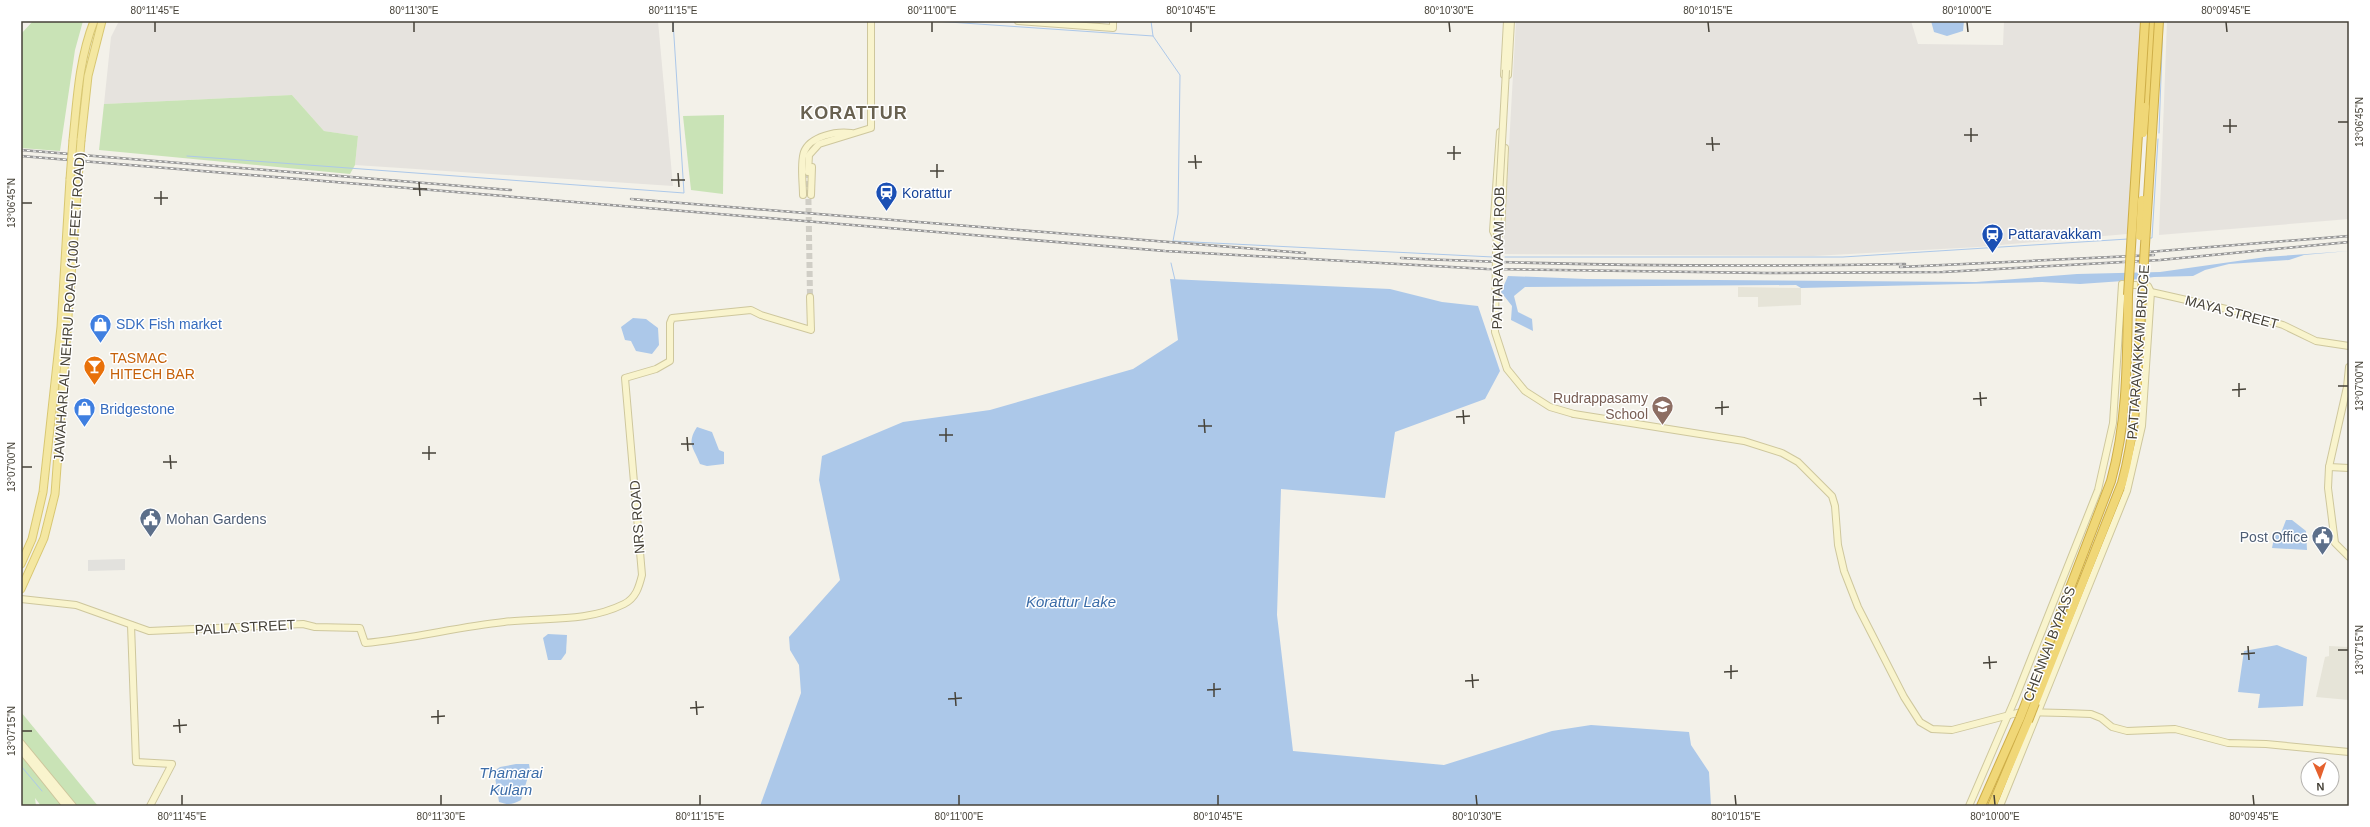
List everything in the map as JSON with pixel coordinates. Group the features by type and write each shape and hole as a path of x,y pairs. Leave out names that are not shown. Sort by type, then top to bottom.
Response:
{"highway":[{"name":"PATTARAVAKKAM BRIDGE","path":"2111,481 2120,447 2125,411 2127,337 2132,323 2132,218 2144,21"},
{"path":"2132,293 2151,21"},
{"path":"2132,293 2156,21"},
{"name":"PATTARAVAKKAM BRIDGE","path":"2122,483 2131,449 2136,413 2139,337 2135,323 2132,293 2146,219 2160,21"},
{"name":"CHENNAI BYPASS","path":"1992,806 2028,721 2031,702 2111,481"},
{"name":"CHENNAI BYPASS","path":"1981,806 2020,718 2031,702 2122,483"}],"main road":[{"name":"JAWAHARLAL NEHRU ROAD (100 FEET ROAD)","path":"21,564 32,539 43,492 61,327 74,180 80,77 85,47 94,21"},
{"name":"JAWAHARLAL NEHRU ROAD (100 FEET ROAD)","path":"77,140 88,76 102,21"},
{"path":"2144,21 2131,216 2149,217 2160,21"},
{"name":"JAWAHARLAL NEHRU ROAD (100 FEET ROAD)","path":"21,589 44,538 55,494 74,180"}],"street":[{"path":"1018,21 1113,28 1113,21"},
{"path":"1507,21 1508,51 1501,232 1499,235 1494,235 1493,231 1508,51 1511,21"},
{"path":"808,172 810,155 813,149 830,140 871,128 871,23"},
{"name":"PATTARAVAKAM ROB","path":"1508,51 1496,244 1495,332 1507,369 1520,385 1537,400 1550,407 1574,414 1708,434 1744,441 1782,453 1798,462 1832,496 1835,506 1838,545 1844,571 1858,607 1894,679 1920,722 1932,729 1952,730 2021,712 2091,714 2101,718 2112,727 2127,731 2175,729 2228,743 2266,744 2349,752"},
{"path":"811,195 812,161 816,151 827,143 845,139 854,133"},
{"path":"803,195 804,151 810,144 832,134 854,133"},
{"name":"MAYA STREET","path":"2132,293 2122,284 2148,286 2151,292 2244,313 2283,326 2316,341 2349,346"},
{"path":"2000,806 2039,713 2127,491 2142,426 2151,292"},
{"path":"1969,806 2004,725 2098,490 2113,423 2132,293"},
{"name":"NRS ROAD","path":"581,618 624,604 638,591 642,575 625,378 656,369 670,361 670,323 672,318 751,310 761,315 811,330 810,297"},
{"path":"2349,367 2347,387 2330,467 2328,488 2332,532 2335,543 2349,557"},
{"path":"2330,467 2349,468"},
{"name":"PALLA STREET","path":"21,599 76,605 149,631 170,632 303,624 315,627 360,628 365,643 404,639 502,622 581,618"},
{"path":"131,625 136,762 172,764 150,806"},
{"path":"21,743 73,806"},
{"path":"21,750 66,806"}],"shaded area":[{"path":"119,21 658,21 673,186 355,165 358,136 324,131 292,95 104,104 111,37"},
{"path":"1516,21 1911,21 1918,44 2003,45 2004,21 2142,21 2127,234 1978,247 1813,256 1503,254"},
{"path":"2167,21 2349,21 2349,219 2159,235"},
{"path":"1738,287 1801,288 1801,305 1758,307 1758,297 1738,297"},
{"path":"125,559 125,570 88,571 88,560"},
{"path":"2329,646 2349,647 2349,700 2316,697 2325,657 2329,656"}],"green space":[{"path":"33,21 83,21 75,50 60,151 21,148 21,34"},
{"path":"292,95 324,131 358,136 355,165 350,174 99,150 104,104"},
{"path":"724,115 723,194 691,190 683,116"},
{"path":"21,712 98,806 76,806 21,739"},
{"path":"21,754 63,806 41,806 35,798 36,806 21,806"}],"water":[{"path":"1931,21 1964,21 1963,31 1947,36 1934,32"},
{"path":"2349,251 2304,255 2289,260 2229,264 2205,270 2193,276 2154,277 2080,284 2042,282 1801,288 1796,285 1525,287 1514,296 1518,312 1532,319 1533,331 1511,320 1512,306 1501,292 1508,276 1587,279 1976,282 2077,274 2160,272 2266,257"},
{"name":"Korattur Lake","path":"1170,279 1390,289 1442,302 1478,306 1500,371 1485,399 1395,432 1385,498 1281,489 1277,615 1293,751 1444,765 1552,731 1591,725 1689,732 1691,745 1709,772 1711,806 760,806 801,693 799,665 790,650 789,637 840,580 819,480 822,456 903,422 990,410 1133,369 1178,340"},
{"path":"633,318 646,319 658,328 659,345 652,354 636,351 631,341 625,340 621,327"},
{"path":"697,427 712,432 719,450 724,452 724,464 707,466 700,464 692,446 692,438"},
{"path":"2286,520 2292,520 2306,531 2307,550 2272,548 2275,533 2281,533"},
{"path":"548,634 567,635 566,653 561,660 548,660 543,638"},
{"path":"2277,645 2307,657 2303,706 2258,708 2260,694 2238,692 2244,651"},
{"name":"Thamarai Kulam","path":"516,764 529,764 530,770 521,800 510,804 499,802 494,771 500,767"}],"waterway":[{"path":"187,156 684,193 673,21"},
{"path":"934,21 1153,36"},
{"path":"1151,21 1153,36 1180,75 1178,214 1173,241 1493,257"},
{"path":"2159,133 2163,21"},
{"path":"2149,238 2152,238 2158,139"},
{"path":"1505,257 1843,257 2128,239"},
{"path":"1171,263 1175,280"},
{"path":"21,766 42,791"}],"tunnel":[{"path":"808,172 810,297"}],"railway":[{"path":"21,150 511,190"},
{"path":"21,156 1165,251 1487,269 1766,273 1943,272 2160,260 2349,242"},
{"path":"631,199 1305,253"},
{"path":"2148,252 2349,236"},
{"path":"1900,267 2154,255"},
{"path":"1401,258 1527,263 1653,265 1905,264"}],"place":[{"name":"Korattur","path":"887,212"},
{"name":"Pattaravakkam","path":"1992,254"},
{"name":"SDK Fish market","path":"101,344"},
{"name":"TASMAC HITECH BAR","path":"95,386"},
{"name":"Rudrappasamy School","path":"1663,426"},
{"name":"Bridgestone","path":"85,428"},
{"name":"Mohan Gardens","path":"150,538"},
{"name":"Post Office","path":"2323,556"}],"district":[{"name":"KORATTUR","path":"854,113"}]}
